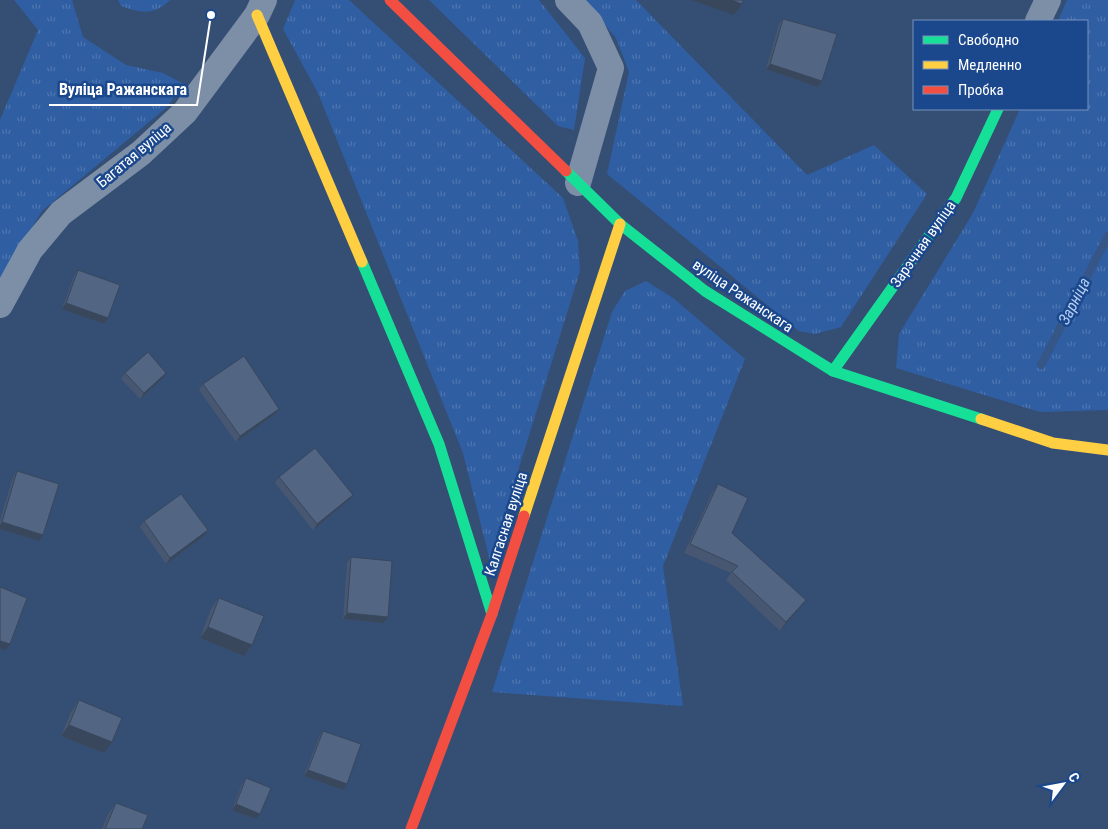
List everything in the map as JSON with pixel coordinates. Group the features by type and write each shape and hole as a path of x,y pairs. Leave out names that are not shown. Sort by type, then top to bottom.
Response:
{"street":[{"name":"вуліца Ражанскага","path":"390,0 620,224 705,291 833,371 1053,443 1108,450"},
{"path":"568,0 590,24 612,68 578,183"},
{"path":"1038,20 1048,0"},
{"path":"261,7 439,444 492,614"},
{"name":"Багатая вуліца","path":"0,305 30,250 61,213 142,153 185,112 261,7"},
{"name":"Зарэчная вуліца","path":"833,371 956,198 998,110"},
{"name":"Калгасная вуліца","path":"411,829 492,614 620,224"}],"green space":[{"path":"14,0 72,0 83,37 126,65 163,73 184,84 167,107 42,211 0,281 0,120 38,30"},
{"path":"118,0 170,0 158,9 147,12 121,6"},
{"path":"295,0 349,0 563,198 578,241 580,271 490,561 463,453 318,93 283,29"},
{"path":"429,0 539,0 585,58 574,130 558,126"},
{"path":"585,0 636,0 807,175 874,145 927,194 841,327 815,334 799,331 607,174 629,72 616,38"},
{"path":"1067,0 1108,0 1108,410 1040,412 896,368 899,334 973,213 1020,110 1088,110 1088,20 1058,20"},
{"path":"646,281 673,298 745,359 663,566 683,706 492,692 612,312 625,291"}],"building":[{"path":"731,0 743,0 742,4"},
{"path":"783,19 837,34 822,81 770,64"},
{"path":"78,270 120,285 108,318 66,303"},
{"path":"148,352 166,373 144,393 125,373"},
{"path":"244,356 279,409 240,436 203,384"},
{"path":"315,448 353,495 317,524 279,477"},
{"path":"17,471 59,484 43,535 2,522"},
{"path":"718,484 748,498 732,533 806,600 786,622 732,572 738,566 690,544"},
{"path":"181,494 208,530 170,558 144,521"},
{"path":"351,557 392,561 388,617 347,613"},
{"path":"0,587 27,598 10,644 0,641"},
{"path":"219,598 264,616 252,645 208,627"},
{"path":"79,700 122,718 112,742 69,725"},
{"path":"323,731 361,744 347,784 308,770"},
{"path":"246,778 271,788 260,814 236,804"},
{"path":"116,803 148,815 142,829 105,829"}],"waterway":[{"name":"Зарніца","path":"1041,365 1108,236"}],"traffic: fast":[{"path":"833,371 956,198 998,110"},
{"path":"566,171 620,224 705,291 833,371 981,419"},
{"path":"362,262 439,444 492,614"}],"traffic: slow":[{"path":"257,15 362,262"},
{"path":"524,516 620,224"},
{"path":"981,419 1053,443 1108,450"}],"traffic: jam":[{"path":"390,0 566,171"},
{"path":"411,829 492,614 524,516"}],"place":[{"name":"Вуліца Ражанскага","path":"211,15"}]}
